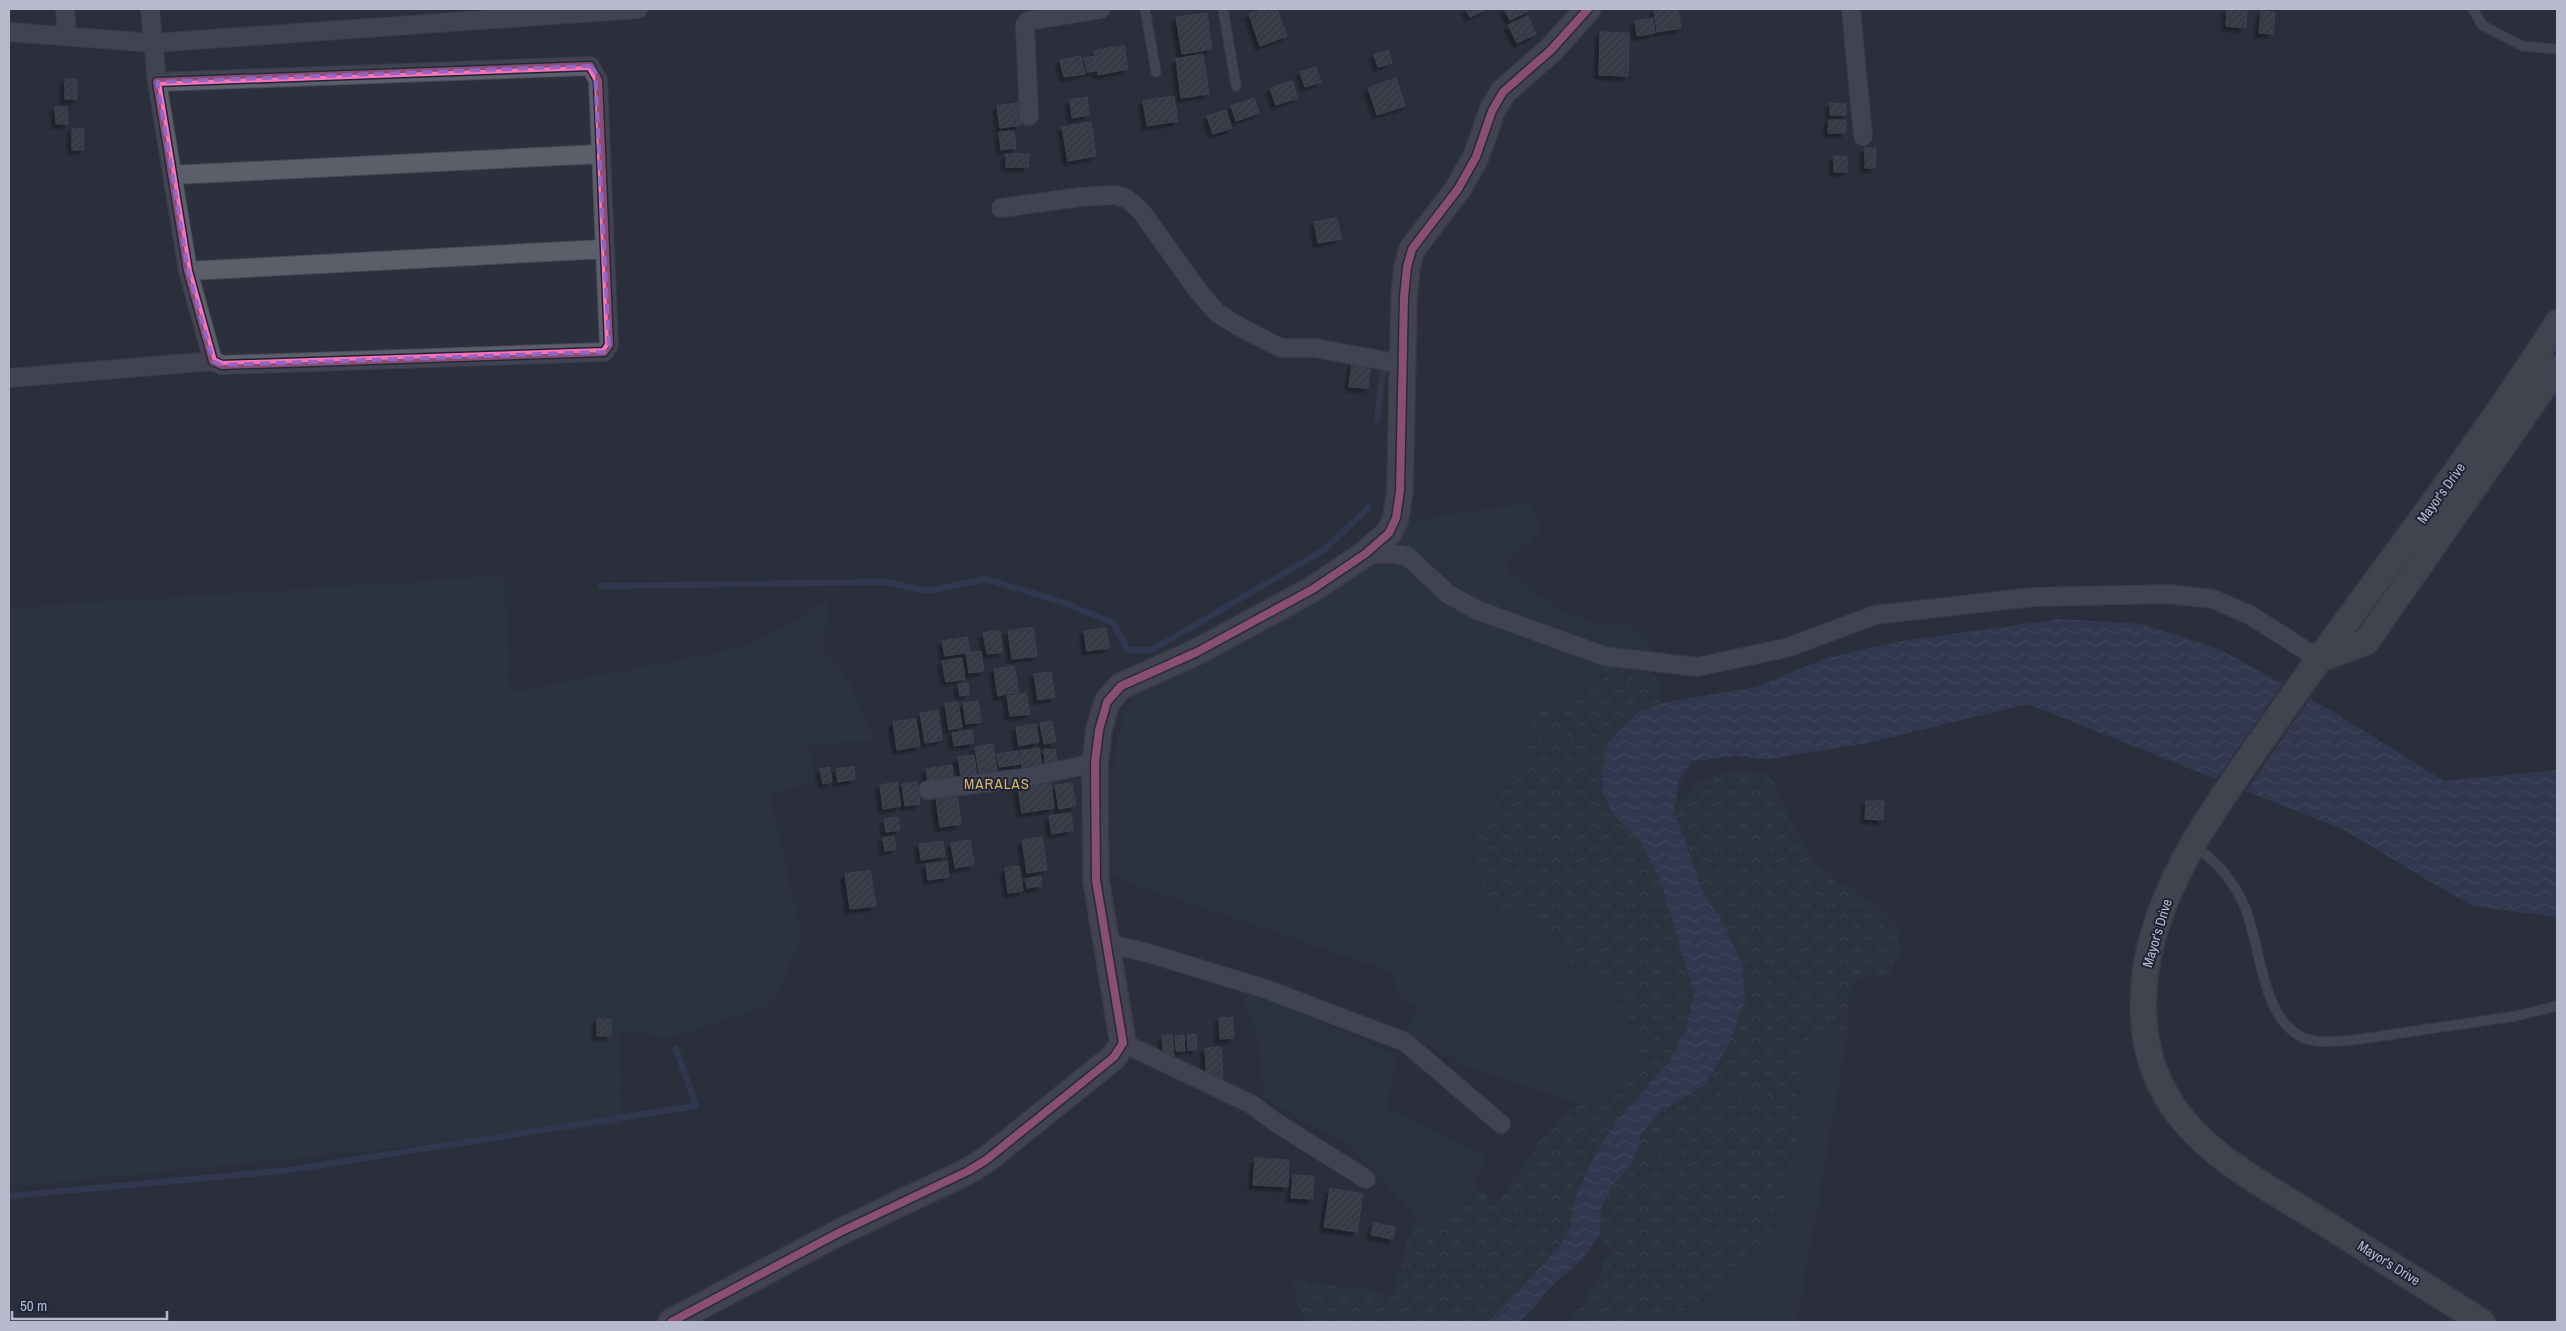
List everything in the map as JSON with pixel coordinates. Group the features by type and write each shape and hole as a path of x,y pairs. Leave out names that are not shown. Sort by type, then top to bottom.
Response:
{"street":[{"path":"65,9 67,36"},
{"path":"150,9 157,82 188,271 213,361"},
{"path":"9,32 153,43 638,9"},
{"path":"1029,116 1025,25 1028,21 1101,9"},
{"path":"671,1322 823,1241 986,1160 1114,1057 1123,1043 1096,880 1094,763 1099,730 1107,702 1121,686 1198,652 1313,589 1366,554 1389,533 1396,518 1400,491 1401,364 1404,296 1407,267 1412,248 1458,188 1476,157 1492,111 1503,92 1551,50 1588,9"},
{"path":"1851,9 1864,136"},
{"path":"9,378 213,361 222,365 604,352 609,345 598,80 590,66 157,82"},
{"path":"172,175 600,154"},
{"path":"1001,208 1080,196 1115,195 1126,198 1141,211 1199,292 1217,313 1238,326 1281,348 1315,348 1401,364"},
{"path":"188,271 604,249"},
{"name":"Mayor's Drive","path":"2482,1322 2241,1170 2197,1136 2166,1096 2152,1063 2142,1013 2143,985 2154,931 2197,836 2313,667 2464,461 2557,323"},
{"name":"Mayor's Drive","path":"2313,667 2366,642 2557,368"},
{"path":"1366,554 1406,556 1448,594 1477,610 1604,656 1697,667 1786,648 1876,615 2033,597 2168,594 2213,599 2250,615 2313,667"},
{"path":"928,790 1023,778 1094,763"},
{"path":"1106,943 1148,953 1266,988 1405,1042 1501,1124"},
{"path":"1123,1043 1251,1104 1278,1124 1366,1179"}],"lane":[{"path":"1145,9 1156,72"},
{"path":"1223,9 1236,86"},
{"path":"2473,9 2482,25 2522,46 2557,49"},
{"path":"2197,836 2234,885 2244,904 2273,1008 2289,1027 2305,1038 2328,1042 2381,1036 2516,1016 2557,1006"}],"highlighted area":[{"path":"590,66 595,72 609,345 604,352 222,365 213,361 188,271 157,82"}],"green space":[{"path":"1529,503 1541,530 1528,544 1505,561 1510,574 1563,612 1595,622 1629,625 1649,641 1655,673 1626,669 1595,678 1576,693 1537,711 1528,730 1528,764 1498,797 1473,862 1498,912 1531,918 1549,928 1567,960 1602,985 1617,1003 1636,1036 1641,1054 1633,1068 1580,1104 1466,1066 1405,1033 1418,1007 1394,992 1398,974 1134,885 1111,873 1110,790 1118,738 1131,695 1174,673 1245,644 1374,563 1408,521"},
{"path":"504,576 510,693 745,647 828,601 823,651 849,680 874,739 807,745 817,781 770,795 802,938 772,1004 673,1038 618,1029 622,1125 9,1187 9,608"},
{"path":"1626,669 1655,673 1662,703 1639,712 1613,814 1640,840 1660,880 1694,992 1686,1031 1669,1061 1613,1126 1574,1200 1570,1229 1557,1248 1488,1322 1306,1322 1298,1306 1292,1278 1393,1295 1409,1235 1419,1220 1436,1226 1474,1184 1498,1202 1547,1132 1565,1113 1623,1077 1637,1063 1641,1053 1633,1026 1609,992 1595,978 1569,964 1550,929 1535,918 1498,912 1486,899 1484,886 1469,845 1498,797 1528,764 1528,730 1537,711 1576,693 1595,678"},
{"path":"1729,771 1768,774 1809,854 1831,876 1873,903 1898,926 1900,951 1890,974 1855,980 1848,1000 1847,1037 1830,1038 1818,1043 1797,1065 1797,1152 1777,1224 1748,1267 1676,1317 1648,1315 1637,1322 1570,1322 1598,1278 1609,1250 1600,1235 1602,1205 1613,1184 1634,1161 1641,1135 1659,1113 1688,1097 1742,963 1724,925 1703,892 1674,811 1698,782"},
{"path":"1238,986 1398,1056 1386,1107 1487,1156 1474,1184 1436,1226 1419,1220 1353,1148 1265,1099 1257,1034"},
{"path":"1833,1037 1847,1037 1797,1322 1637,1322 1648,1315 1676,1317 1748,1267 1777,1224 1797,1152 1797,1065 1814,1044"}],"water":[{"path":"2060,619 2142,624 2219,649 2335,713 2444,781 2557,770 2557,917 2472,906 2344,830 2028,704 1867,743 1768,759 1737,756 1692,761 1679,781 1674,811 1703,892 1724,925 1742,963 1745,999 1730,1042 1705,1085 1659,1113 1641,1135 1634,1161 1614,1184 1602,1205 1600,1235 1580,1262 1555,1283 1520,1322 1488,1322 1558,1248 1570,1229 1574,1200 1593,1159 1613,1126 1669,1061 1686,1030 1694,992 1660,880 1640,840 1613,814 1602,790 1605,745 1639,712 1662,703 1755,687 1824,659 1895,642"}],"pier":[{"path":"2284,682 2311,697 2245,793 2215,781"}],"building":[{"path":"1265,9 1277,9 1287,36 1260,46 1249,14"},
{"path":"1466,9 1487,9 1470,17"},
{"path":"1504,9 1529,9 1530,10 1510,20"},
{"path":"1654,9 1678,9 1681,28 1657,32"},
{"path":"2227,9 2247,9 2246,28 2226,26"},
{"path":"2261,11 2275,12 2273,34 2259,33"},
{"path":"1207,13 1212,49 1182,54 1176,17"},
{"path":"1528,16 1536,34 1517,43 1508,25"},
{"path":"1653,18 1655,33 1637,36 1635,21"},
{"path":"1600,32 1629,33 1628,76 1599,75"},
{"path":"1124,45 1128,69 1098,75 1094,51"},
{"path":"1388,50 1392,63 1378,67 1374,55"},
{"path":"1203,54 1209,94 1181,98 1176,59"},
{"path":"1081,56 1085,74 1064,77 1060,60"},
{"path":"1094,56 1096,71 1087,72 1084,58"},
{"path":"1316,67 1321,82 1305,87 1300,72"},
{"path":"1396,78 1405,106 1377,115 1368,88"},
{"path":"65,79 77,79 77,99 65,99"},
{"path":"1292,81 1298,98 1276,105 1270,88"},
{"path":"1174,96 1178,121 1147,126 1143,101"},
{"path":"1087,97 1089,115 1072,118 1070,100"},
{"path":"1254,98 1259,113 1236,121 1231,106"},
{"path":"1018,103 1021,125 1000,128 997,106"},
{"path":"1830,103 1846,104 1846,115 1830,115"},
{"path":"55,107 67,107 68,124 56,124"},
{"path":"1226,110 1232,128 1213,134 1207,116"},
{"path":"1829,120 1846,120 1846,133 1828,133"},
{"path":"1091,122 1096,156 1068,161 1062,127"},
{"path":"84,128 84,150 72,150 72,129"},
{"path":"1014,131 1016,148 1001,150 999,132"},
{"path":"1865,148 1876,148 1875,168 1865,168"},
{"path":"1006,154 1029,154 1028,167 1006,167"},
{"path":"1834,156 1847,157 1847,172 1834,172"},
{"path":"1337,218 1341,239 1318,243 1314,222"},
{"path":"1352,364 1371,366 1368,388 1349,387"},
{"path":"1033,627 1037,656 1012,659 1008,631"},
{"path":"1106,628 1109,648 1087,651 1084,631"},
{"path":"1000,630 1003,652 987,654 983,633"},
{"path":"967,637 970,652 945,656 942,641"},
{"path":"981,651 984,671 969,673 966,653"},
{"path":"962,658 965,679 946,682 942,661"},
{"path":"1014,666 1019,692 998,696 994,669"},
{"path":"1051,672 1055,697 1038,700 1034,674"},
{"path":"968,683 969,694 960,696 958,684"},
{"path":"1026,693 1030,714 1010,716 1007,696"},
{"path":"978,701 981,722 966,724 963,703"},
{"path":"958,702 962,727 949,730 945,703"},
{"path":"938,710 942,740 925,743 920,713"},
{"path":"916,719 920,746 897,750 893,722"},
{"path":"1052,721 1056,742 1044,744 1040,723"},
{"path":"1036,724 1039,742 1019,746 1016,727"},
{"path":"972,730 974,743 954,746 952,733"},
{"path":"993,744 997,771 979,773 975,747"},
{"path":"1039,748 1043,772 1023,775 1020,751"},
{"path":"1055,749 1058,768 1046,770 1044,750"},
{"path":"1018,751 1020,764 999,767 997,754"},
{"path":"974,755 977,778 962,781 958,757"},
{"path":"952,765 954,783 929,787 926,769"},
{"path":"854,766 855,779 838,782 836,769"},
{"path":"830,767 832,782 823,784 820,769"},
{"path":"897,782 901,806 883,809 880,785"},
{"path":"917,782 920,804 905,806 902,784"},
{"path":"1051,783 1054,808 1022,813 1018,788"},
{"path":"1072,783 1076,806 1059,809 1055,785"},
{"path":"957,794 961,824 940,827 936,797"},
{"path":"1866,801 1884,801 1883,820 1865,819"},
{"path":"1071,813 1073,830 1052,834 1049,816"},
{"path":"898,817 900,830 886,832 884,819"},
{"path":"894,836 896,849 885,851 883,838"},
{"path":"1042,837 1047,870 1027,873 1022,840"},
{"path":"970,840 974,865 955,868 951,843"},
{"path":"943,841 945,856 921,860 919,844"},
{"path":"947,861 949,877 928,880 926,864"},
{"path":"1019,866 1023,891 1008,893 1005,868"},
{"path":"870,870 876,906 850,909 845,874"},
{"path":"1041,876 1042,886 1027,888 1026,879"},
{"path":"1233,1017 1234,1038 1220,1039 1219,1018"},
{"path":"597,1019 611,1019 611,1036 597,1036"},
{"path":"1196,1034 1197,1050 1188,1050 1187,1035"},
{"path":"1162,1035 1172,1035 1174,1057 1164,1058"},
{"path":"1184,1035 1185,1051 1176,1051 1175,1036"},
{"path":"1221,1047 1223,1079 1207,1081 1205,1048"},
{"path":"1255,1158 1289,1160 1288,1187 1253,1185"},
{"path":"1293,1175 1314,1176 1313,1199 1291,1198"},
{"path":"1330,1188 1363,1194 1357,1232 1324,1227"},
{"path":"1374,1223 1395,1227 1393,1239 1371,1235"}],"waterway":[{"path":"1377,420 1383,368"},
{"path":"601,586 886,582 927,591 986,579 1065,603 1113,623 1128,650 1152,650 1324,550 1369,507"},
{"path":"9,1196 282,1171 696,1106 676,1049"}],"cycle path":[{"path":"671,1322 840,1232 968,1171 986,1160 1114,1057 1123,1043 1096,880 1095,763 1099,730 1107,702 1121,686 1197,652 1313,589 1365,554 1389,533 1396,518 1400,491 1404,297 1407,267 1412,249 1458,189 1476,157 1492,111 1503,92 1551,50 1588,9"},
{"path":"590,66 598,80 609,345 604,352 222,365 213,361 188,271 157,82 590,66"}],"district":[{"name":"MARALAS","path":"997,783"}]}
